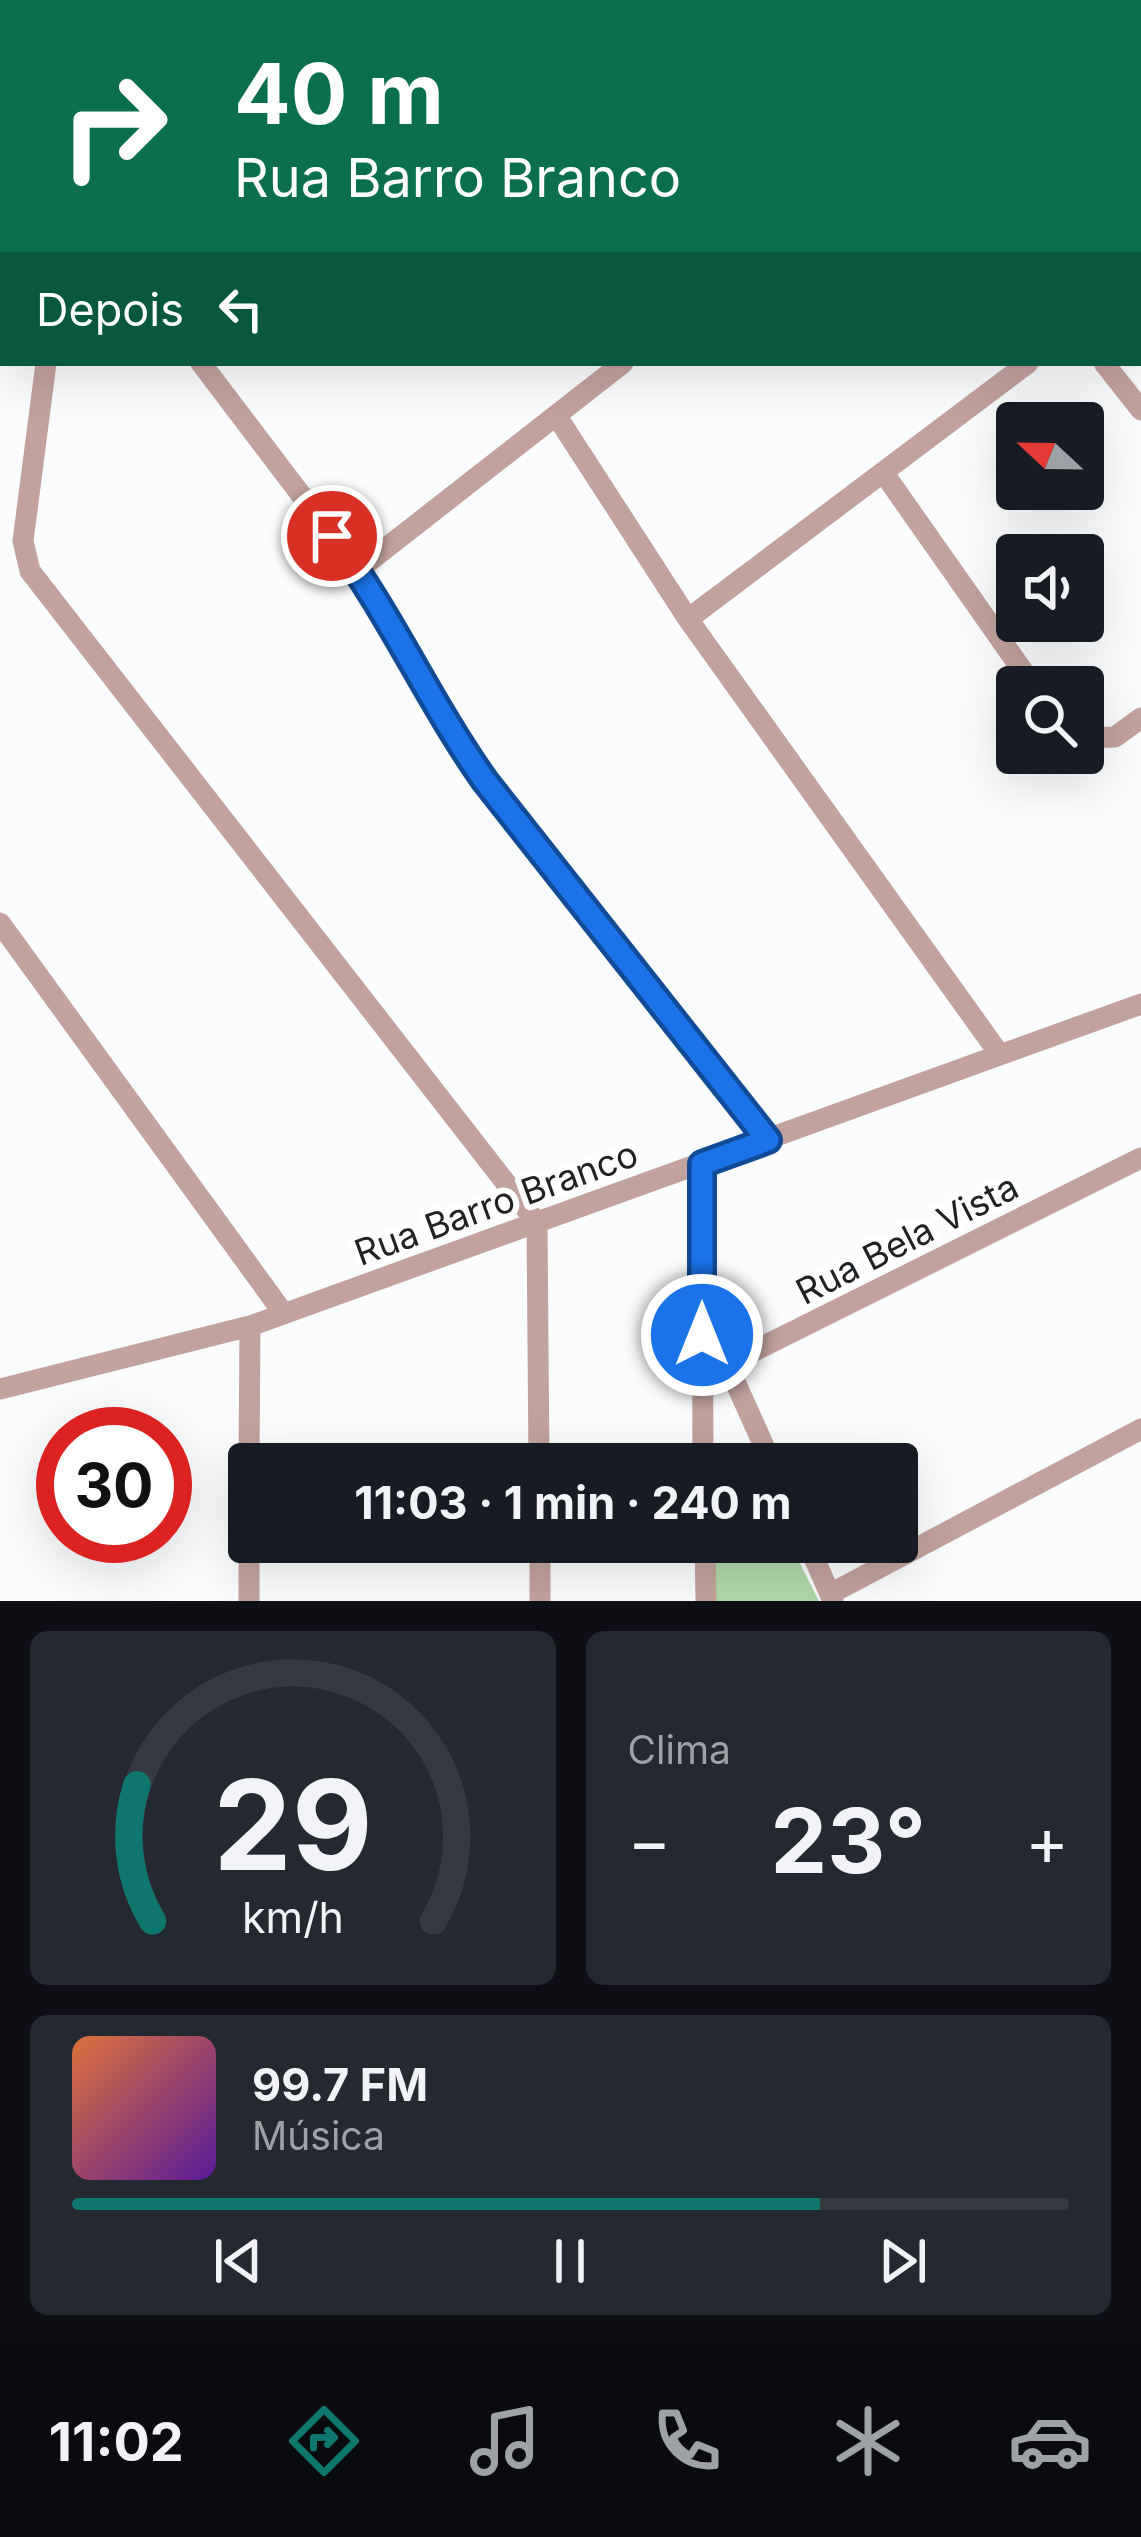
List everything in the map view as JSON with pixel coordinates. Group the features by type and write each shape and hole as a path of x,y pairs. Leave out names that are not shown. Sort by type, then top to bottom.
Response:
{"street":[{"path":"46,366 23,541 31,571 537,1223 539,1443"},
{"path":"205,366 358,570 464,751 768,1140"},
{"path":"358,570 618,366"},
{"path":"688,619 1024,366"},
{"path":"1106,366 1141,410"},
{"path":"556,415 688,619 1000,1055"},
{"path":"884,472 1019,666"},
{"path":"1104,738 1115,737 1141,718"},
{"path":"0,922 284,1314"},
{"name":"Rua Barro Branco","path":"0,1389 250,1326 1141,1004"},
{"name":"Rua Bela Vista","path":"702,1377 1141,1158"},
{"path":"702,1164 704,1443"},
{"path":"249,1443 250,1326"},
{"path":"728,1366 763,1443"},
{"path":"817,1563 832,1597 1141,1429"},
{"path":"249,1563 249,1601"},
{"path":"540,1563 540,1601"},
{"path":"705,1563 706,1601"}],"green space":[{"path":"709,1563 800,1563 819,1601 710,1601"}],"route":[{"path":"332,536 358,570 453,736 485,781 768,1140 702,1164 702,1335"}]}
